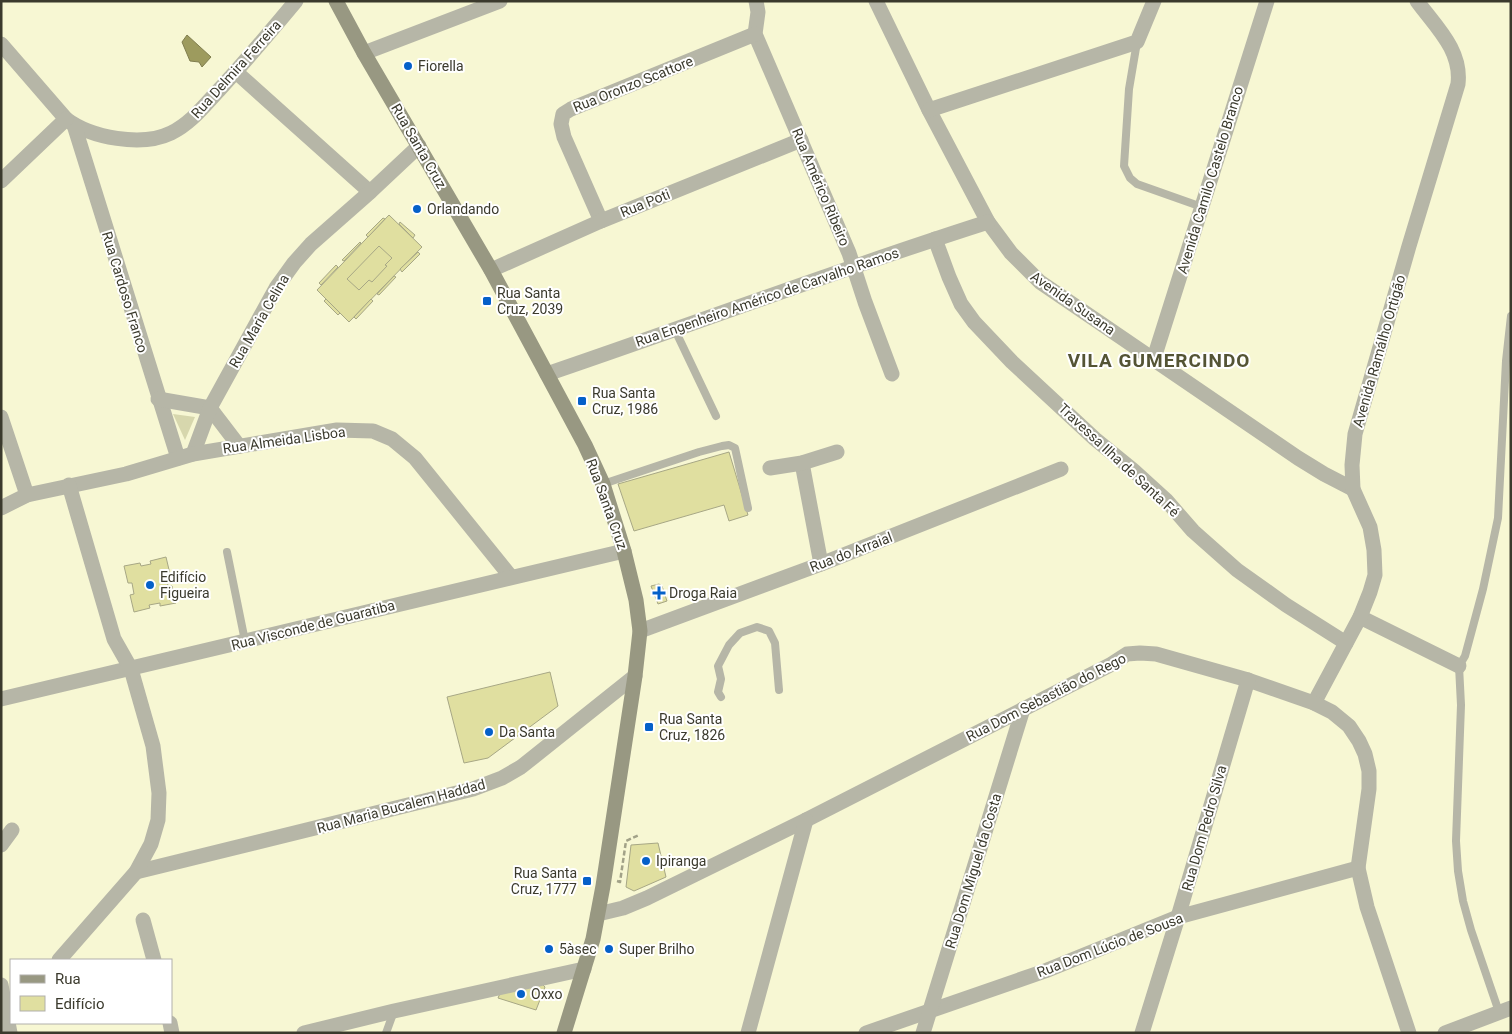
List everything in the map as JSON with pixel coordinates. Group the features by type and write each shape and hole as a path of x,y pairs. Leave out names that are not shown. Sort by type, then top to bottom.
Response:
{"main road":[{"name":"Rua Santa Cruz","path":"336,1 364,53 491,270 581,438 603,484 624,551 636,600 640,631 635,676 598,914 584,969 564,1033"}],"street":[{"name":"Rua Delmira Ferreira","path":"1,44 70,122 102,136 115,139 146,139 170,134 192,120 236,72 296,1"},
{"path":"364,53 500,1"},
{"name":"Rua Américo Ribeiro","path":"756,1 758,12 755,34 853,266 892,374"},
{"name":"Avenida Susana","path":"876,1 929,110 988,222 1011,253 1040,282 1298,458 1353,489"},
{"path":"929,110 1137,42 1154,1"},
{"name":"Avenida Camilo Castelo Branco","path":"1154,358 1267,1"},
{"name":"Avenida Ramálho Ortigão","path":"1314,703 1360,617 1375,575 1374,550 1370,527 1353,489 1352,466 1355,434 1458,84 1458,61 1452,49 1417,1"},
{"name":"Rua Oronzo Scattore","path":"601,221 564,137 561,124 563,114 571,109 755,34"},
{"path":"236,72 370,192"},
{"path":"1,181 70,122"},
{"name":"Rua Cardoso Franco","path":"70,122 158,399 186,456"},
{"name":"Rua Poti","path":"491,270 601,221 801,140"},
{"name":"Rua Maria Celina","path":"186,456 210,408 276,288 294,263 311,244 419,146"},
{"name":"Rua Engenheiro Américo de Carvalho Ramos","path":"547,374 853,266 988,222"},
{"name":"Travessa Ilha de Santa Fé","path":"935,239 949,277 962,304 974,322 1012,362 1166,500 1193,531 1237,570 1346,643"},
{"path":"158,399 210,408 239,446"},
{"path":"1,417 27,495"},
{"name":"Rua Almeida Lisboa","path":"1,508 27,495 126,474 186,456 337,430 373,431 392,439 415,458 511,576"},
{"path":"770,468 802,462 837,452"},
{"path":"802,462 821,564"},
{"name":"Rua do Arraial","path":"640,631 821,564 1061,469"},
{"path":"60,959 136,872 151,844 158,820 159,793 154,746 131,669 114,639 69,485"},
{"name":"Rua Visconde de Guaratiba","path":"1,700 511,576 624,551"},
{"path":"1360,617 1460,666"},
{"name":"Rua Dom Sebastião do Rego","path":"598,914 635,904 806,820 1110,665 1127,654 1156,654 1248,680 1314,703 1332,712 1349,726 1365,754 1369,771 1369,789 1358,868 1368,907 1409,1033"},
{"name":"Rua Maria Bucalem Haddad","path":"136,872 474,789 502,778 521,767 635,676"},
{"name":"Rua Dom Pedro Silva","path":"1142,1033 1248,680"},
{"name":"Rua Dom Miguel da Costa","path":"923,1033 1023,709"},
{"path":"748,1033 806,820"},
{"path":"1,845 12,830"},
{"name":"Rua Dom Lúcio de Sousa","path":"866,1033 930,1009 1045,971 1178,917 1358,868"},
{"path":"143,920 154,959"},
{"path":"304,1033 584,969"},
{"path":"1,985 10,1022"},
{"path":"1445,1033 1505,1010"}],"lane":[{"path":"1137,42 1129,89 1124,166 1130,178 1137,184 1202,207"},
{"path":"1505,1010 1471,930 1463,901 1456,841 1460,666 1465,656 1483,589 1498,518 1506,360 1511,316"},
{"path":"675,330 716,416"},
{"path":"603,484 699,452 729,445 735,448 748,508"},
{"path":"227,552 245,641"},
{"path":"721,697 718,692 721,680 718,666 721,660 729,645 740,633 757,627 769,632 775,643 779,690"},
{"path":"386,1033 394,1011"}],"green space":[{"path":"173,414 195,417 185,440"}],"shaded area":[{"path":"187,35 211,57 202,67 199,62 190,61 182,42"}],"building":[{"path":"389,215 422,247 349,322 317,290"},
{"path":"383,218 385,219 368,237 366,235"},
{"path":"400,222 415,235 413,238 399,224"},
{"path":"360,242 344,261 342,260"},
{"path":"379,246 392,258 372,282 369,280 359,290 347,279"},
{"path":"418,252 420,254 402,272 400,269"},
{"path":"336,265 338,267 321,285 319,283"},
{"path":"394,276 396,277 379,295 377,294"},
{"path":"326,299 340,313 338,315 324,301"},
{"path":"371,299 373,301 356,319 354,317"},
{"path":"729,452 748,515 729,521 724,505 634,531 618,484"},
{"name":"Edifício Figueira","path":"166,557 170,574 166,575 168,586 172,586 176,603 160,606 160,603 149,605 150,608 134,612 130,595 134,594 132,583 128,583 124,566 140,563 141,566 151,564 150,561"},
{"name":"Droga Raia","path":"659,584 662,586 667,601 658,604 651,586"},
{"name":"Da Santa","path":"550,672 558,706 488,758 464,763 447,697"},
{"name":"Ipiranga","path":"658,843 666,877 634,891 626,887 631,845"},
{"name":"Oxxo","path":"541,983 545,987 536,1010 498,998 501,991"}],"place":[{"name":"Fiorella","path":"408,66"},
{"name":"Orlandando","path":"417,209"},
{"name":"Rua Santa Cruz, 2039","path":"487,301"},
{"name":"Rua Santa Cruz, 1986","path":"582,401"},
{"name":"Edifício Figueira","path":"150,585"},
{"name":"Droga Raia","path":"659,593"},
{"name":"Rua Santa Cruz, 1826","path":"649,727"},
{"name":"Da Santa","path":"489,732"},
{"name":"Ipiranga","path":"646,861"},
{"name":"Rua Santa Cruz, 1777","path":"587,881"},
{"name":"5àsec","path":"549,949"},
{"name":"Super Brilho","path":"609,949"},
{"name":"Oxxo","path":"521,994"}],"district":[{"name":"VILA GUMERCINDO","path":"1159,360"}]}
